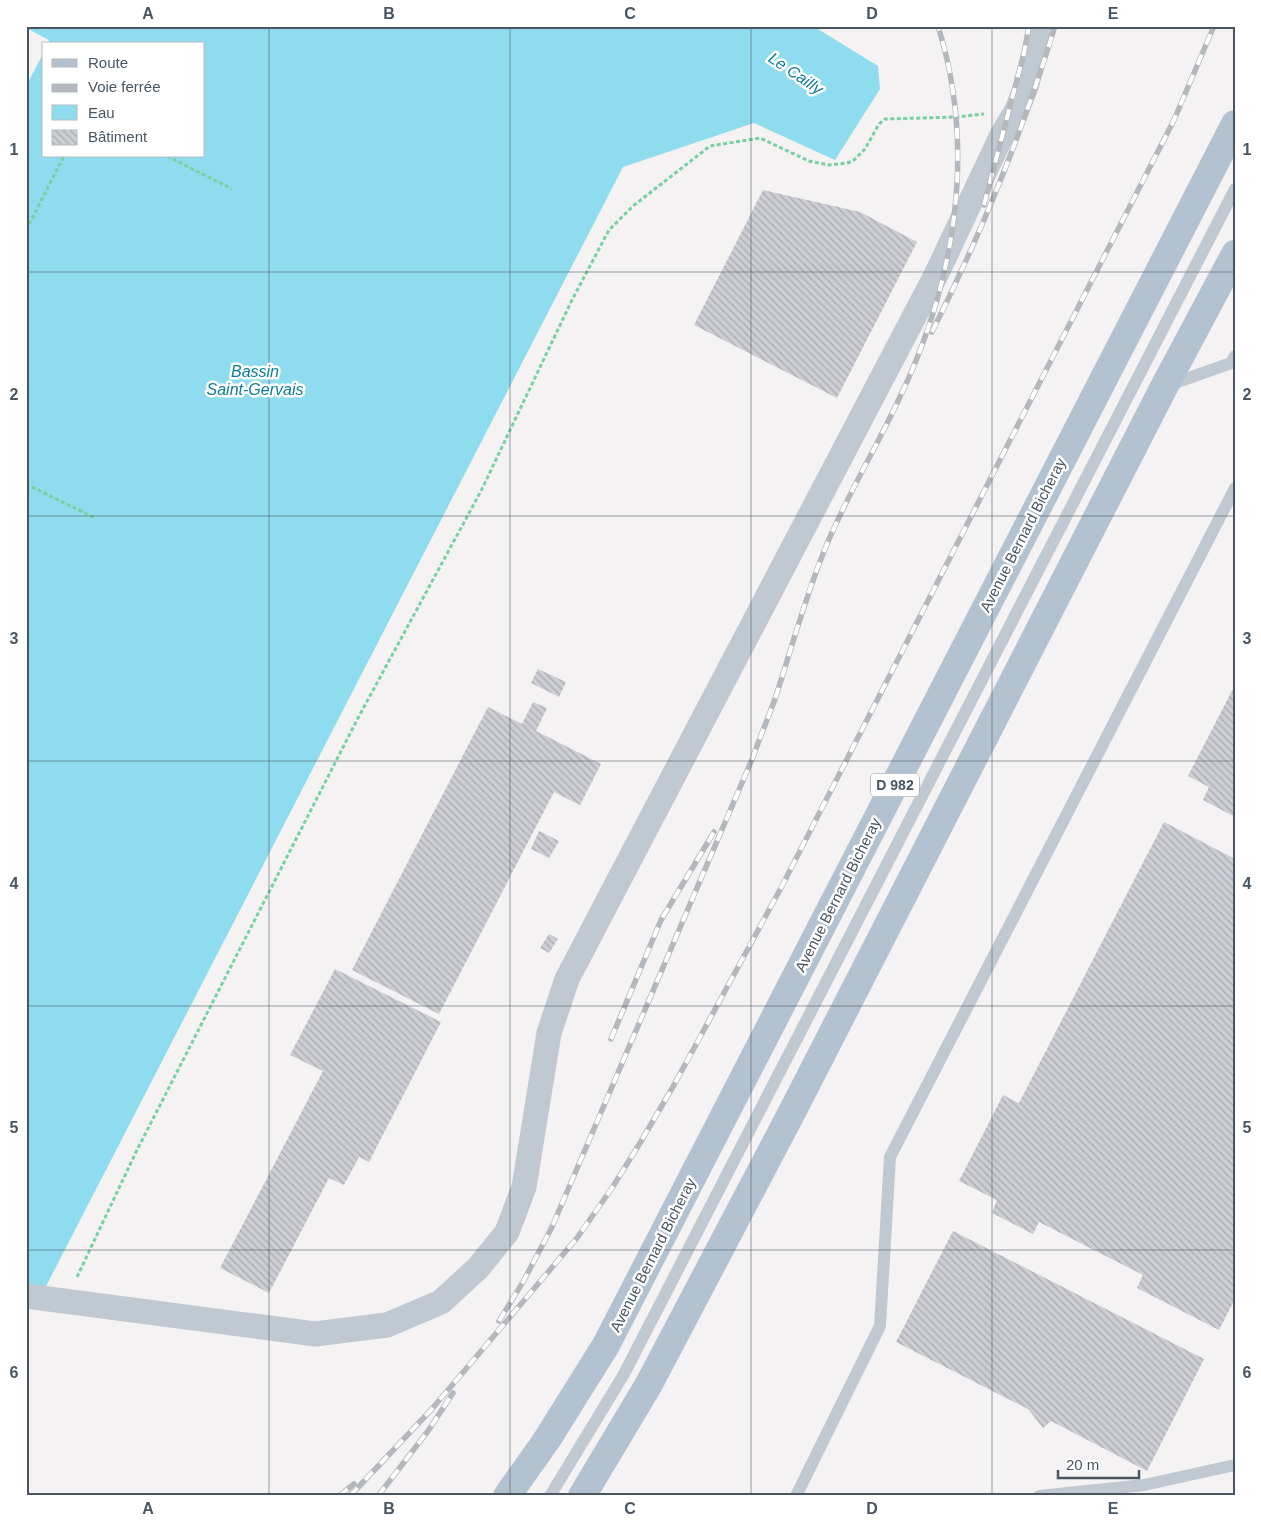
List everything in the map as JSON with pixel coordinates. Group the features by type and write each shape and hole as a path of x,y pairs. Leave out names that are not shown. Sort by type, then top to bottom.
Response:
{"main road":[{"name":"Avenue Bernard Bicheray","path":"507,1496 546,1441 606,1345 1235,124"},
{"path":"582,1496 648,1384 736,1217 1164,387 1235,254"}],"street":[{"path":"26,1296 315,1334 387,1325 441,1302 478,1268 507,1232 524,1187 549,1033 568,979 936,275 1002,135 1017,110 1027,84 1041,26"}],"lane":[{"path":"550,1496 624,1374 1235,189"},
{"path":"1164,387 1231,363 1235,356"},
{"path":"796,1496 880,1326 890,1157 1235,488"},
{"path":"1039,1496 1144,1485 1235,1465"}],"path":[{"path":"67,1301 141,1143 358,718 481,491 572,300 609,230 633,206 710,146 760,138 809,161 829,165 853,160 858,156 865,149 879,124 885,119 957,116 1017,110"},
{"path":"26,230 63,158"},
{"path":"170,158 232,189"},
{"path":"26,484 95,518"}],"water":[{"name":"Bassin Saint-Gervais","path":"26,26 813,26 878,66 880,89 835,160 754,123 623,167 42,1294 26,1290 26,86 42,56 42,158 205,158 205,42 48,42 49,40 26,28"}],"building":[{"path":"763,190 860,212 917,242 837,398 694,325"},
{"path":"538,669 566,682 559,697 531,683"},
{"path":"1235,685 1235,817 1203,800 1209,787 1188,776"},
{"path":"533,702 547,708 536,731 601,764 580,805 554,792 439,1014 352,970 488,707 522,724"},
{"path":"1164,822 1235,859 1235,1299 1219,1330 1137,1288 1143,1275 1039,1222 1033,1234 992,1213 997,1200 959,1181 1003,1095 1019,1103"},
{"path":"539,831 559,841 549,858 531,849"},
{"path":"549,934 558,939 549,953 540,948"},
{"path":"335,969 441,1022 369,1162 359,1157 344,1185 329,1178 269,1293 220,1268 323,1071 290,1055"},
{"path":"953,1231 1204,1359 1147,1471 1051,1421 1043,1428 1028,1409 896,1342"}],"railway":[{"path":"499,1321 523,1282 552,1227 753,757 775,699 819,563 844,507 899,399 918,355 934,309 946,263 954,216 958,168 956,120 950,73 938,26"},
{"path":"984,205 1024,53 1029,26"},
{"path":"932,332 1000,182 1043,65 1055,26"},
{"path":"350,1496 431,1410 577,1238 612,1188 640,1143 674,1085 782,886 1174,120 1214,26"},
{"path":"611,1039 661,920 714,832"},
{"path":"378,1496 428,1431 453,1393"},
{"path":"339,1496 354,1484"}],"water label":[{"name":"Le Cailly","path":"796,73"}]}
